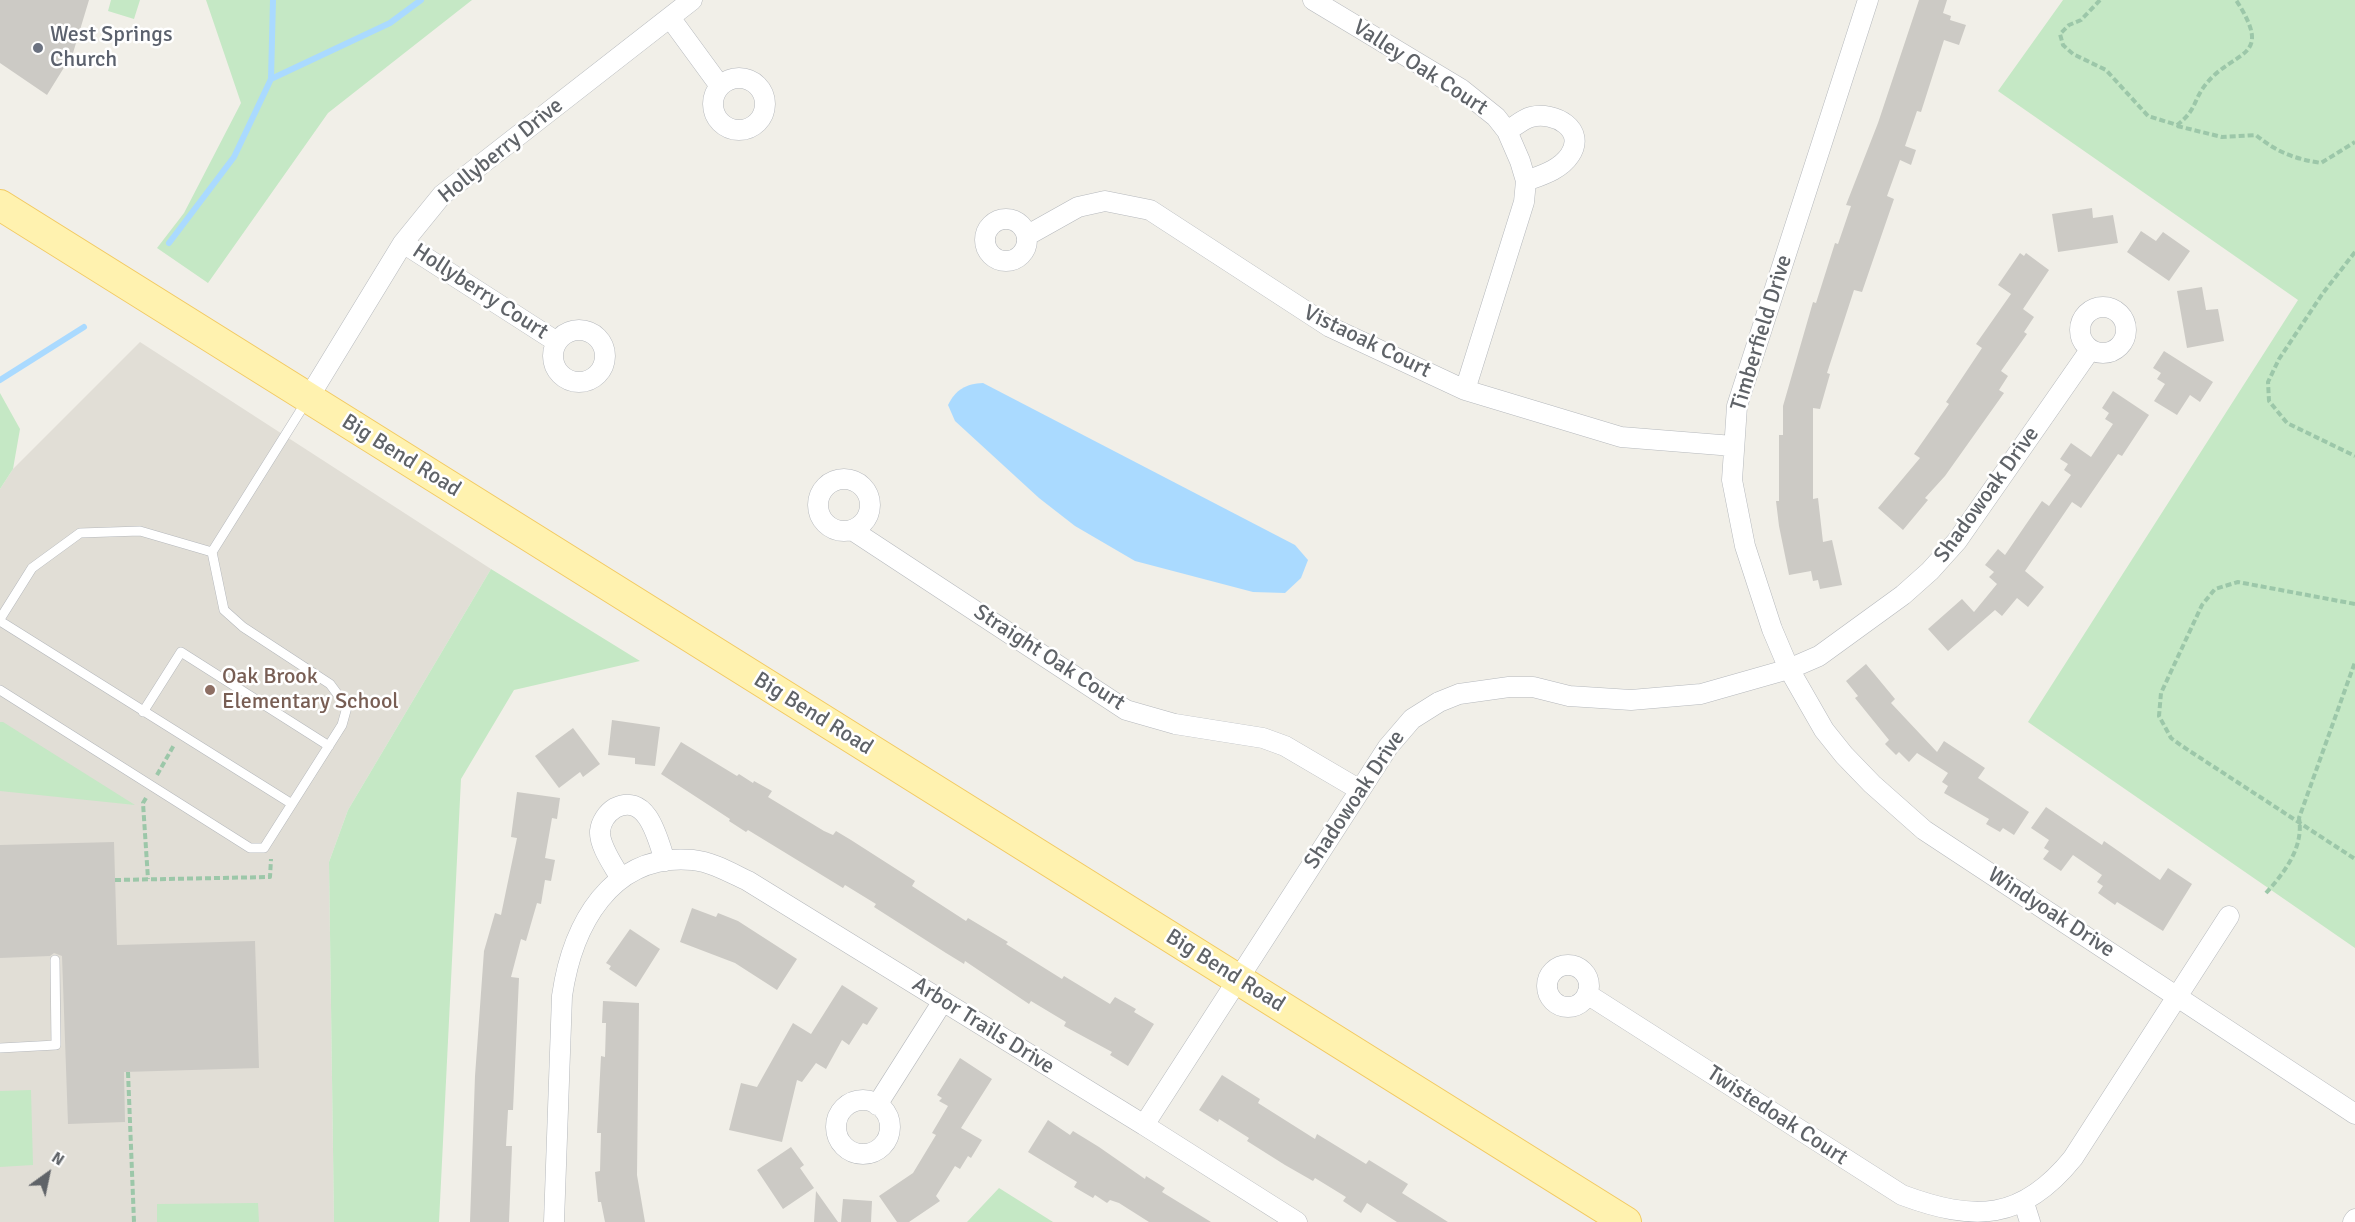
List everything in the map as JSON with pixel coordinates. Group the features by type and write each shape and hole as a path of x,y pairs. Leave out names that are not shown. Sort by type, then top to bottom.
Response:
{"main road":[{"name":"Big Bend Road","path":"0,205 1626,1222"}],"street":[{"name":"Hollyberry Drive","path":"309,398 403,243 442,195 693,0"},
{"name":"Valley Oak Court","path":"1313,0 1461,89 1496,117 1507,131 1526,181 1524,202 1465,390"},
{"name":"Timberfield Drive","path":"1789,669 1772,629 1745,546 1732,480 1737,406 1868,0"},
{"path":"671,19 720,86"},
{"path":"1507,131 1531,117 1553,116 1566,122 1573,134 1571,154 1560,166 1526,181"},
{"name":"Vistaoak Court","path":"1028,235 1078,207 1105,201 1150,210 1330,327 1465,390 1621,437 1733,446"},
{"name":"Hollyberry Court","path":"403,243 557,342"},
{"name":"Shadowoak Drive","path":"1237,979 1388,747 1412,719 1439,702 1459,694 1509,687 1533,687 1569,696 1631,700 1701,694 1789,669 1819,656 1930,571 1980,510 2090,350"},
{"name":"Straight Oak Court","path":"852,530 1126,710 1175,724 1263,738 1285,747 1360,790"},
{"name":"Windyoak Drive","path":"1789,669 1824,730 1844,755 1872,784 1924,830 2355,1114"},
{"path":"621,879 601,840 600,831 604,818 618,807 632,806 647,815 665,861"},
{"name":"Arbor Trails Drive","path":"554,1222 562,996 566,971 585,920 621,879 665,861 693,860 748,881 1297,1222"},
{"name":"Twistedoak Court","path":"1587,994 1902,1195 1955,1214 1977,1219 2024,1203 2056,1178 2073,1158 2229,916"},
{"path":"1144,1125 1237,979"},
{"path":"878,1105 943,1001"},
{"path":"2024,1203 2030,1222"}],"lane":[{"path":"0,690 250,848 264,848 342,724 347,707 330,684 243,627 224,610 212,552 309,398"},
{"path":"212,552 140,531 80,532 32,568 0,620 292,804"},
{"path":"143,712 181,652 329,746"},
{"path":"0,1048 56,1046 55,960"}],"path":[{"path":"2100,0 2081,20 2068,25 2060,34 2063,45 2073,54 2106,70 2148,116 2222,137 2256,135 2273,150 2296,159 2321,163 2355,141"},
{"path":"2176,125 2193,112 2205,85 2218,72 2246,55 2251,42 2250,21 2236,0"},
{"path":"2355,252 2278,358 2268,382 2269,401 2287,423 2355,456"},
{"path":"2355,603 2238,582 2215,589 2202,605 2161,693 2159,716 2171,738 2300,825 2355,859"},
{"path":"2266,893 2286,871 2302,831 2299,818 2355,662"},
{"path":"115,880 270,877 273,862 264,848"},
{"path":"128,1072 134,1222"}],"shaded area":[{"name":"Oak Brook Elementary School","path":"140,342 491,569 348,810 329,862 334,1222 0,1222 0,489 13,469"}],"green space":[{"path":"111,0 140,0 134,19 108,11"},
{"path":"206,0 472,0 328,113 208,283 157,248 184,213 241,103"},
{"path":"2063,0 2355,0 2355,948 2028,722 2298,300 1998,91"},
{"path":"0,393 20,429 13,469 0,489"},
{"path":"491,569 640,661 514,690 461,779 439,1222 334,1222 329,862 348,810"},
{"path":"0,722 3,722 135,805 0,791"},
{"path":"31,1090 33,1165 0,1167 0,1091"},
{"path":"999,1188 1053,1222 967,1222"},
{"path":"258,1203 259,1222 157,1222 157,1204"}],"water":[{"path":"983,383 1295,545 1308,560 1301,578 1285,593 1253,592 1135,561 1075,526 1039,498 955,421 948,405 954,395 967,386"}],"building":[{"name":"West Springs Church","path":"0,0 89,0 73,53 47,95 0,63"},
{"path":"1919,0 1947,0 1943,13 1951,16 1950,20 1966,25 1959,45 1944,40 1921,112 1917,111 1905,146 1916,150 1911,165 1900,160 1887,196 1894,199 1862,292 1854,290 1827,373 1830,374 1820,409 1813,408 1813,499 1818,498 1823,542 1832,540 1842,585 1820,589 1818,580 1813,581 1811,571 1789,575 1779,526 1776,501 1779,501 1779,435 1783,435 1783,406 1813,302 1816,303 1835,243 1838,244 1851,206 1846,205 1878,123"},
{"path":"2092,208 2093,218 2113,215 2118,243 2058,252 2052,214"},
{"path":"2141,231 2156,241 2163,232 2190,251 2169,281 2127,252"},
{"path":"2020,253 2024,256 2026,253 2049,270 2023,309 2034,317 2024,332 2027,334 2001,371 2008,376 1999,390 2004,393 1945,476 1925,498 1928,500 1903,530 1878,508 1920,458 1914,454 1949,404 1946,402 1982,348 1976,344 2011,294 1998,285"},
{"path":"2202,287 2206,310 2218,309 2224,341 2187,348 2177,291"},
{"path":"2164,351 2213,382 2200,402 2190,395 2177,415 2154,401 2165,384 2157,379 2161,373 2153,368"},
{"path":"2113,391 2149,415 2122,456 2118,454 2081,508 2072,502 2025,571 2044,587 2028,607 2017,598 2002,616 1995,610 1948,651 1928,629 1962,599 1974,612 1997,584 1989,577 1994,572 1985,565 1998,549 2005,555 2042,501 2049,506 2071,475 2064,470 2068,464 2060,459 2071,443 2091,457 2113,424 2105,419 2109,413 2102,408"},
{"path":"1866,664 1895,699 1891,703 1937,752 1944,741 1985,768 1978,778 2029,812 2014,835 2003,828 2000,832 1986,824 1989,819 1944,793 1948,786 1942,782 1948,773 1917,753 1909,762 1899,752 1896,755 1885,744 1889,740 1855,698 1858,696 1846,681"},
{"path":"612,720 660,727 655,766 635,764 635,758 608,755"},
{"path":"573,728 600,764 583,777 580,772 559,788 535,756"},
{"path":"681,742 737,776 739,774 772,791 768,797 824,831 833,835 836,831 851,840 915,881 912,886 966,921 968,918 1008,942 1006,944 1062,979 1064,976 1110,1004 1115,997 1136,1009 1134,1012 1154,1024 1128,1066 1110,1055 1112,1052 1064,1026 1066,1022 1031,1001 1029,1004 965,961 964,964 946,953 874,907 876,904 845,885 843,888 748,830 746,832 661,774"},
{"path":"517,792 560,798 557,819 552,818 545,858 555,860 551,881 545,880 541,904 537,903 526,941 521,939 511,977 519,978 513,1110 508,1110 506,1146 512,1146 509,1222 470,1222 475,1076 484,951 495,913 501,915 517,838 511,837"},
{"path":"2046,807 2102,845 2104,841 2160,880 2168,868 2192,884 2163,931 2117,902 2115,905 2098,893 2103,886 2097,882 2102,875 2073,855 2061,871 2043,859 2049,851 2044,848 2049,840 2031,828"},
{"path":"114,842 117,945 255,941 259,1068 124,1072 125,1122 68,1124 62,956 54,953 50,956 0,958 0,845"},
{"path":"692,908 716,917 718,913 738,921 797,959 777,990 735,963 680,942"},
{"path":"630,929 660,949 636,987 609,969 611,966 606,963"},
{"path":"842,985 878,1008 867,1025 863,1023 849,1045 842,1040 826,1069 816,1063 802,1082 797,1080 782,1142 729,1130 741,1083 757,1087 793,1023 811,1034"},
{"path":"603,1001 639,1003 637,1175 645,1222 605,1222 601,1202 598,1202 595,1172 600,1171 601,1133 597,1133 601,1056 605,1057 606,1023 602,1023"},
{"path":"960,1058 992,1079 961,1128 982,1140 971,1158 968,1156 960,1169 955,1166 936,1196 940,1201 909,1222 897,1222 879,1196 913,1173 936,1135 932,1133 948,1106 939,1101 942,1098 937,1095"},
{"path":"1222,1075 1260,1099 1258,1103 1315,1139 1317,1134 1366,1164 1369,1160 1408,1184 1402,1193 1448,1222 1397,1222 1367,1203 1361,1213 1343,1201 1346,1197 1315,1178 1313,1181 1285,1165 1247,1141 1249,1138 1219,1119 1218,1122 1199,1110"},
{"path":"1048,1120 1070,1135 1073,1131 1145,1179 1146,1176 1165,1188 1162,1192 1211,1222 1149,1222 1119,1203 1110,1200 1107,1203 1095,1195 1093,1198 1074,1187 1077,1182 1028,1152"},
{"path":"791,1147 804,1165 800,1168 814,1188 783,1209 757,1170"},
{"path":"816,1191 838,1222 814,1222"},
{"path":"843,1199 872,1201 871,1222 841,1222"}],"waterway":[{"path":"169,243 234,157 271,79 273,0"},
{"path":"271,79 390,23 421,0"},
{"path":"0,380 84,327"}],"place":[{"name":"West Springs Church","path":"38,48"},
{"name":"Oak Brook Elementary School","path":"210,690"}]}
